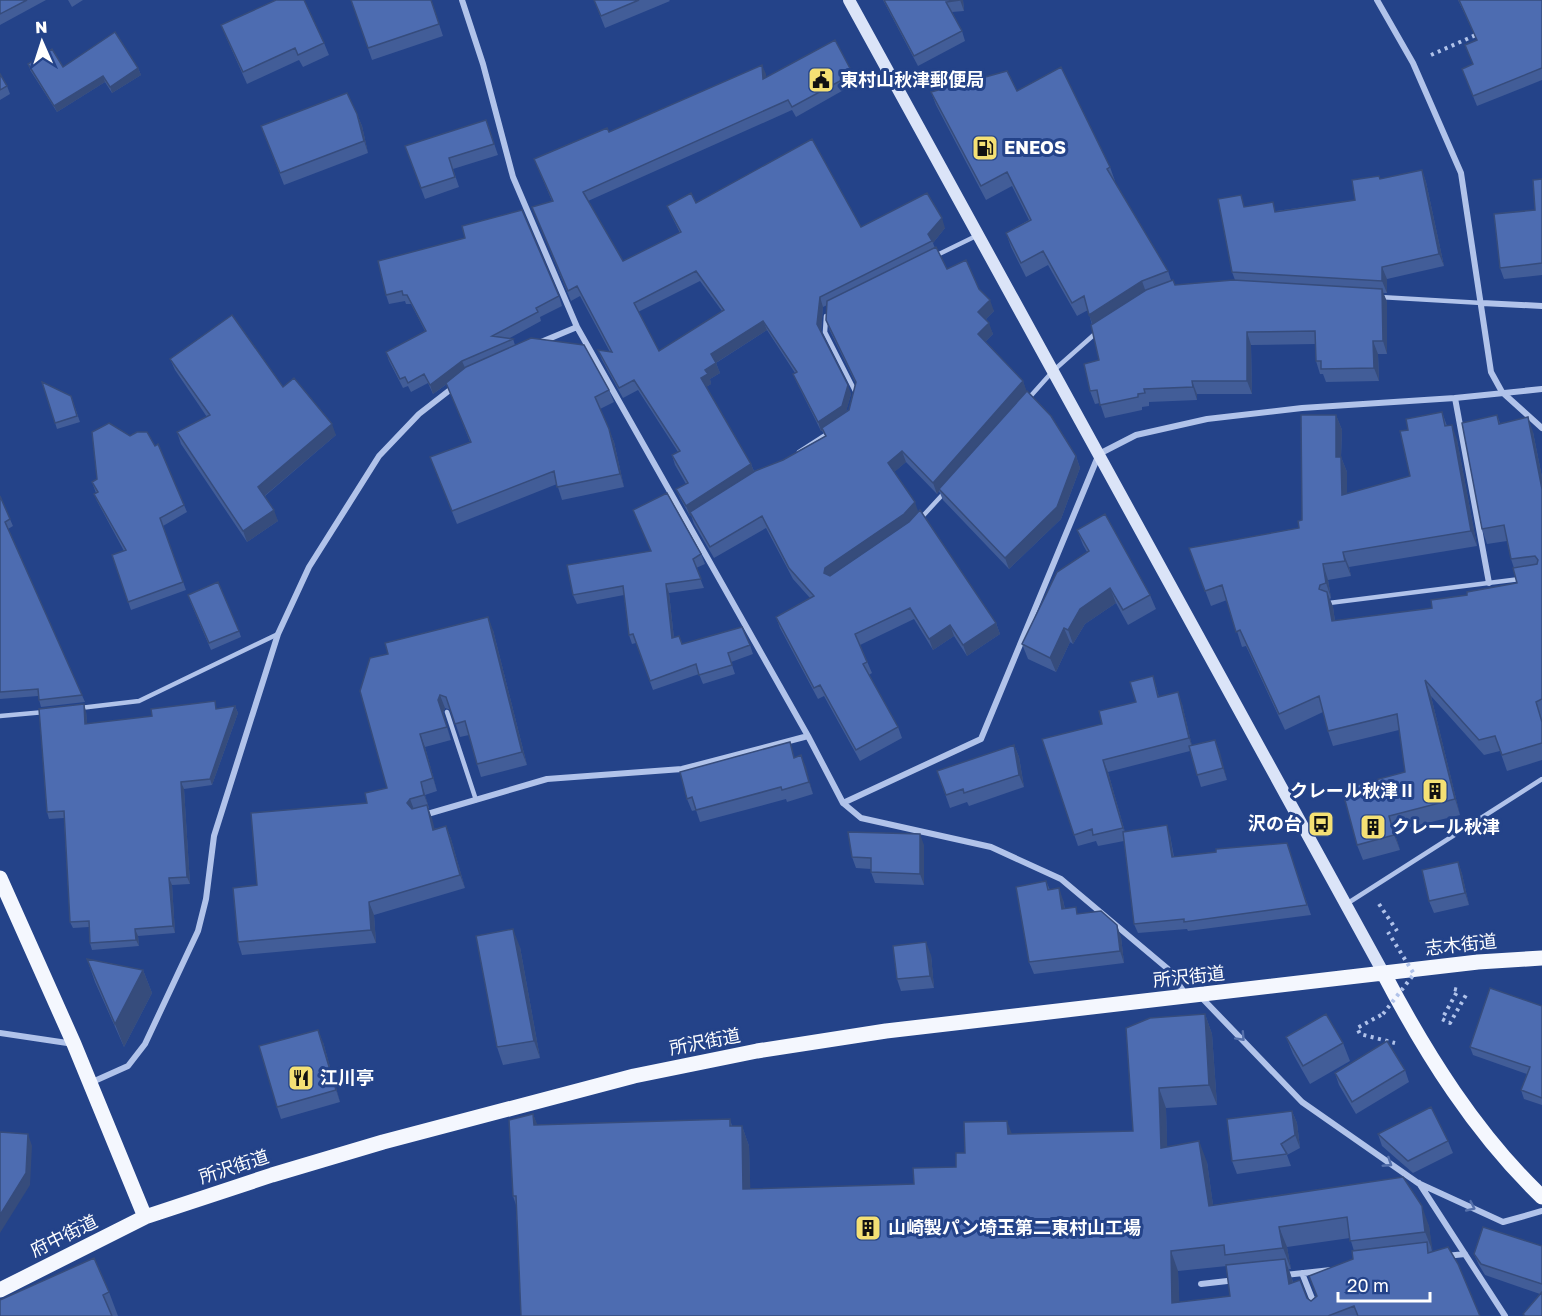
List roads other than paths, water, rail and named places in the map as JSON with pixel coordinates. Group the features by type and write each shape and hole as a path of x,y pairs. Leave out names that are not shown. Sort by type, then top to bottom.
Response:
{"main road":[{"path":"0,878 74,1044 145,1217"},
{"name":"志木街道","path":"1384,974 1542,958"},
{"path":"1384,974 1412,1027 1451,1086 1510,1166 1542,1197"},
{"name":"所沢街道","path":"145,1217 272,1175 372,1146 634,1076 757,1051 886,1031 1384,974"},
{"name":"府中街道","path":"0,1290 145,1217"}],"street":[{"path":"462,0 483,64 513,177 577,327 808,736 843,803 861,818 991,847 1061,879 1168,969 1302,1101 1418,1183 1503,1222 1542,1211"},
{"path":"849,0 1384,974"},
{"path":"1377,0 1413,63 1461,173 1491,372 1502,392 1542,428"},
{"path":"1482,303 1542,306"},
{"path":"532,346 577,327"},
{"path":"90,1083 128,1066 145,1044 158,1011 198,932 206,899 214,836 278,634 309,567 379,456 419,414 460,382"},
{"path":"843,803 981,739 1099,454 1136,435 1207,419 1302,408 1455,398 1542,389"},
{"path":"1455,398 1489,583"},
{"path":"417,817 547,780 682,769 808,736"},
{"path":"0,1033 74,1044"},
{"path":"1418,1183 1505,1316"},
{"path":"1441,1257 1465,1254"},
{"path":"1280,1275 1337,1269"},
{"path":"1302,1273 1319,1316"},
{"path":"1201,1284 1246,1279"}],"lane":[{"path":"928,259 978,234"},
{"path":"1375,297 1482,303"},
{"path":"827,309 825,332 856,393 854,402"},
{"path":"1022,406 1053,371 1101,328"},
{"path":"789,458 829,432"},
{"path":"919,521 950,485"},
{"path":"687,522 698,516"},
{"path":"1329,603 1529,578"},
{"path":"70,709 139,702 278,634"},
{"path":"0,716 46,711"},
{"path":"447,712 476,800"},
{"path":"1346,905 1542,779"}],"place":[{"name":"東村山秋津郵便局","path":"821,80"},
{"name":"ENEOS","path":"985,148"},
{"name":"クレール秋津Ⅱ","path":"1435,791"},
{"name":"沢の台","path":"1321,824"},
{"name":"クレール秋津","path":"1373,827"},
{"name":"江川亭","path":"301,1078"},
{"name":"山崎製パン埼玉第二東村山工場","path":"868,1228"}]}
